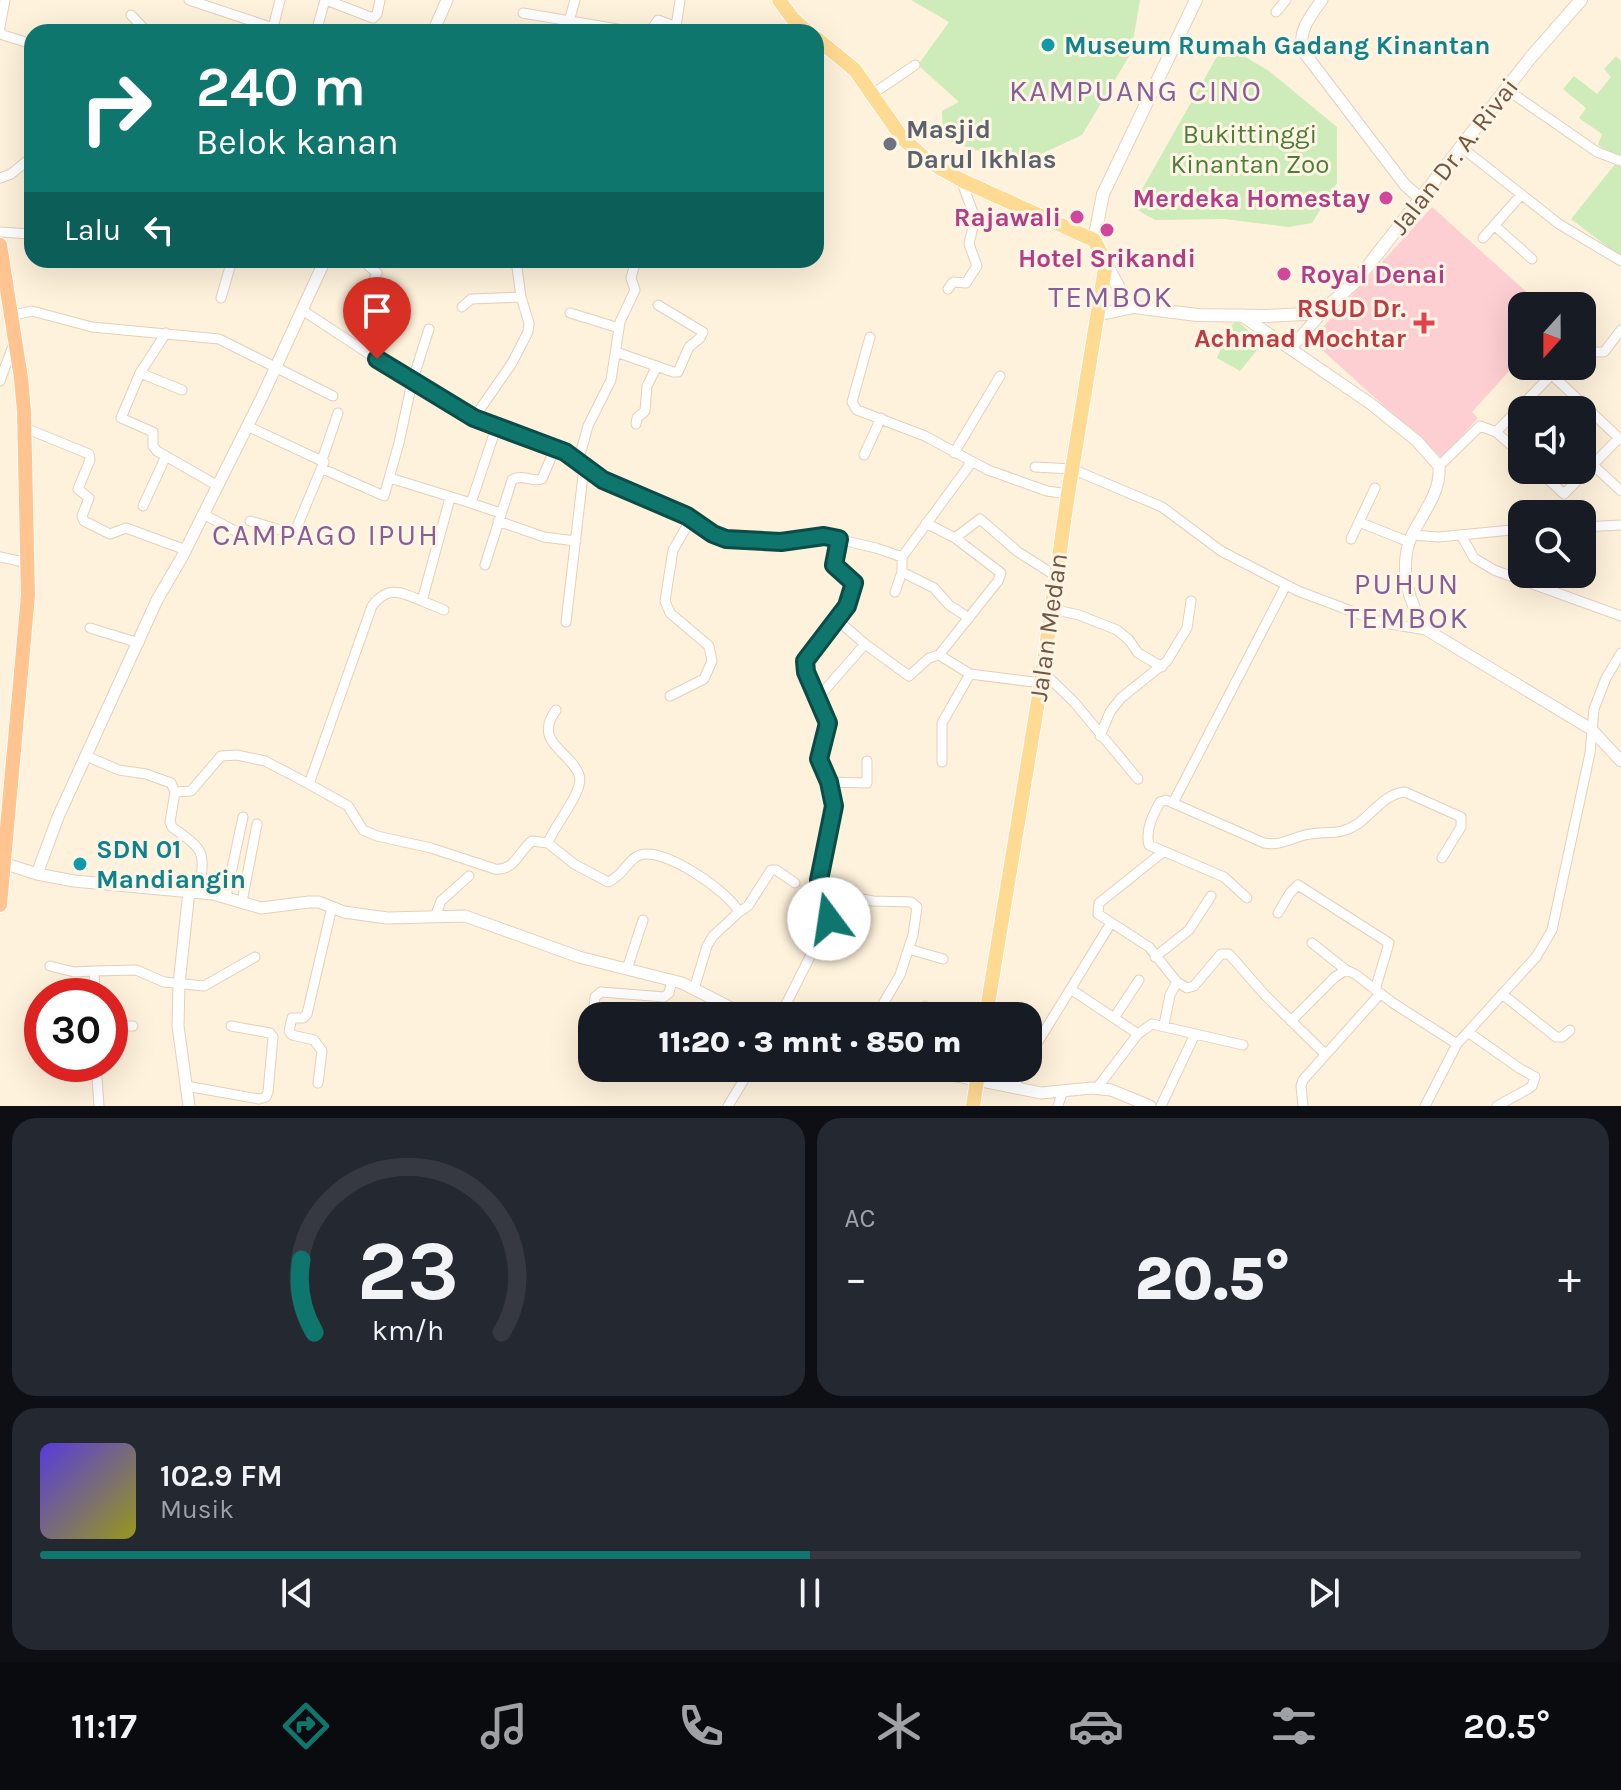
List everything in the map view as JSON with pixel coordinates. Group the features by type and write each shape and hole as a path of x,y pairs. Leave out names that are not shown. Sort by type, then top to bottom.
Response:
{"highway":[{"path":"0,245 25,428 28,563 25,637 0,905"}],"main road":[{"path":"779,0 799,24"},
{"path":"1094,240 1103,194 1196,0"},
{"name":"Jalan Dr. A. Rivai","path":"1325,309 1354,283 1506,89 1581,0"},
{"path":"824,45 855,70 911,147 929,162 961,180 1094,240 1123,296 1134,307"},
{"name":"Jalan Medan","path":"988,1002 1106,263"},
{"path":"1096,315 1134,307 1197,315 1288,316 1325,309"},
{"path":"973,1106 977,1082"}],"street":[{"path":"5,0 0,29 3,35 24,42"},
{"path":"189,0 256,24"},
{"path":"274,24 280,0"},
{"path":"318,24 325,0 373,18 380,0"},
{"path":"436,24 447,0"},
{"path":"568,24 575,0"},
{"path":"676,24 680,0"},
{"path":"1276,12 1286,0"},
{"path":"1322,0 1305,26 1300,42 1303,51 1405,185 1421,199"},
{"path":"523,13 591,24"},
{"path":"131,15 139,24"},
{"path":"871,95 915,65"},
{"path":"1506,89 1597,152 1621,161"},
{"path":"1461,147 1559,224 1621,261"},
{"path":"0,178 24,163"},
{"path":"948,289 953,282 966,283 977,266 969,244 975,218 961,180"},
{"path":"1483,238 1521,195"},
{"path":"1494,225 1532,259"},
{"path":"0,232 24,234"},
{"path":"221,298 230,268"},
{"path":"37,874 58,817 157,600 218,486 321,268"},
{"path":"359,312 377,273 371,268"},
{"path":"474,418 512,363 528,332 529,323 517,268"},
{"path":"566,622 581,464 588,426 611,380 619,353 620,322 635,290 631,278 634,268"},
{"path":"462,307 471,299 521,297"},
{"path":"619,353 678,372 689,347 703,332 658,305"},
{"path":"370,355 392,309"},
{"path":"1291,348 1325,309"},
{"path":"302,310 412,382 474,418 555,448 624,491 691,519 713,534 726,539 781,542 824,536 902,557"},
{"path":"7,313 32,311 92,327 219,339 333,396"},
{"path":"570,313 619,328"},
{"path":"1241,315 1371,404 1417,441 1439,466"},
{"path":"247,426 384,496 412,382 429,329"},
{"path":"1596,352 1604,352 1621,330"},
{"path":"166,333 140,373 121,418 153,432 153,446 218,486"},
{"path":"870,337 852,402 857,410 925,436 971,463 1031,486 1068,494"},
{"path":"0,381 15,339"},
{"path":"636,424 637,418 645,411 647,386 657,366"},
{"path":"140,373 182,390"},
{"path":"954,453 1000,376"},
{"path":"1496,432 1547,380"},
{"path":"1556,380 1570,396"},
{"path":"250,521 294,534 338,413"},
{"path":"864,455 881,418"},
{"path":"1596,420 1620,439 1596,462"},
{"path":"1427,630 1418,617 1407,578 1406,562 1411,538 1437,489 1439,466 1480,426 1496,432 1508,443"},
{"path":"25,428 89,454 90,460 78,489 89,498 82,516 84,521 110,534 126,528 186,550"},
{"path":"471,503 496,428"},
{"path":"485,565 512,480 520,477 542,479 555,448"},
{"path":"143,506 166,456"},
{"path":"895,592 902,572 902,557 971,463"},
{"path":"1035,467 1072,469 1162,507 1221,551 1286,585 1383,623 1427,630 1591,729 1621,761"},
{"path":"1596,468 1621,491"},
{"path":"390,478 471,503 544,537 576,541"},
{"path":"1553,484 1564,494 1574,484"},
{"path":"1351,539 1375,488"},
{"path":"422,601 450,498"},
{"path":"203,514 241,534"},
{"path":"670,696 704,679 712,661 709,646 670,613 665,601 673,550 691,519"},
{"path":"955,538 980,519 1018,552 1056,576"},
{"path":"1359,522 1411,538 1508,530"},
{"path":"835,618 909,676 929,658 939,655 998,581 1001,573 955,538 926,523"},
{"path":"1596,526 1621,525"},
{"path":"1461,535 1474,558 1494,570 1621,616"},
{"path":"787,1002 829,919 831,907 819,880 834,806 829,782 819,759 828,723 806,672 805,661 847,606 854,583 834,565 839,539"},
{"path":"0,557 28,563"},
{"path":"902,572 934,588 949,605 969,618"},
{"path":"1173,803 1286,585"},
{"path":"309,784 372,606 384,592 390,591 403,593 444,610"},
{"path":"1100,736 1110,712 1121,698 1162,667 1187,628 1191,601"},
{"path":"1052,609 1079,615 1117,630 1138,653 1162,667"},
{"path":"90,628 139,643"},
{"path":"817,699 865,644"},
{"path":"1425,1106 1457,1044 1536,957 1552,930 1600,692 1621,653"},
{"path":"939,655 970,674 1042,678 1074,702 1138,779"},
{"path":"942,762 942,723 970,674"},
{"path":"548,843 580,785 576,769 554,745 550,736 549,724 556,710"},
{"path":"175,792 191,791 221,756 237,755 265,761 348,806 363,830 377,836 505,870 532,841 548,843 574,864 608,882 619,877 636,856 649,853 703,876 739,912"},
{"path":"86,756 119,770 171,783 175,792 170,822 174,829 201,850 203,858 194,891 179,984 178,1026 189,1106"},
{"path":"829,782 867,783 867,761"},
{"path":"1247,898 1224,877 1149,845 1147,837 1160,802 1166,800 1264,843 1276,845 1309,834 1343,831 1358,824 1393,796 1405,792 1461,817 1461,827 1442,858"},
{"path":"226,896 243,817"},
{"path":"242,902 257,824"},
{"path":"1163,852 1099,903 1098,914 1149,947 1177,982 1187,988 1194,986 1225,952 1324,1053"},
{"path":"2,863 74,881 226,896 268,909 309,902 344,912 387,918 465,916 579,957 672,980 720,1002"},
{"path":"694,989 713,936 748,906 771,870 795,883"},
{"path":"435,917 441,901 469,876"},
{"path":"1278,913 1298,885 1389,943 1378,992 1302,1082 1303,1106"},
{"path":"824,892 873,901 915,904 917,907 909,949 900,975 884,1002"},
{"path":"1155,957 1189,930 1211,896"},
{"path":"318,1083 322,1051 314,1040 292,1035 289,1031 292,1018 303,1018 307,1014 332,907"},
{"path":"627,969 643,920"},
{"path":"1042,1036 1111,923"},
{"path":"1312,943 1346,970 1457,1044"},
{"path":"909,949 943,959"},
{"path":"50,966 74,972 136,970 164,982 204,986 255,957"},
{"path":"1291,1021 1346,970"},
{"path":"94,971 94,978"},
{"path":"594,1002 601,992 664,997 669,993 672,980"},
{"path":"1114,1018 1139,980"},
{"path":"1164,1025 1170,995 1177,982"},
{"path":"1072,990 1138,1034"},
{"path":"1502,994 1556,1037 1562,1037 1570,1030"},
{"path":"1097,1088 1138,1034 1152,1024 1243,1045"},
{"path":"128,1026 133,1026"},
{"path":"186,1086 259,1099 266,1097 273,1037 270,1033 231,1026"},
{"path":"1468,1032 1535,1077 1528,1089 1497,1106"},
{"path":"1161,1106 1195,1034"},
{"path":"97,1082 99,1106"},
{"path":"728,1106 743,1082"},
{"path":"1001,1082 1041,1093 1097,1088 1150,1106"},
{"path":"1014,1087 1016,1082"},
{"path":"1058,1106 1062,1093"}],"shaded area":[{"name":"RSUD Dr. Achmad Mochtar","path":"1432,207 1526,292 1508,292 1508,372 1472,412 1478,418 1442,458 1311,340"}],"green space":[{"name":"Bukittinggi Kinantan Zoo","path":"911,0 1140,0 1131,53 1082,135 1039,155 991,155 943,139 942,111 959,102 918,65 949,22"},
{"name":"Bukittinggi Kinantan Zoo","path":"1224,44 1269,71 1337,127 1337,183 1312,223 1289,227 1224,219 1155,220 1132,207"},
{"path":"1616,56 1621,61 1621,257 1571,219 1620,158 1598,145 1602,134 1579,118 1586,108 1563,89 1574,76 1597,94 1611,77 1604,69"},
{"path":"1237,320 1262,344 1240,371 1217,358 1229,328"}],"place":[{"name":"Museum Rumah Gadang Kinantan","path":"1048,45"},
{"name":"Masjid Darul Ikhlas","path":"890,144"},
{"name":"Merdeka Homestay","path":"1386,198"},
{"name":"Rajawali","path":"1077,217"},
{"name":"Hotel Srikandi","path":"1107,230"},
{"name":"Royal Denai","path":"1284,274"},
{"name":"RSUD Dr. Achmad Mochtar","path":"1424,323"},
{"name":"SDN 01 Mandiangin","path":"80,864"}],"district":[{"name":"KAMPUANG CINO","path":"1136,91"},
{"name":"TEMBOK","path":"1111,297"},
{"name":"CAMPAGO IPUH","path":"326,535"},
{"name":"PUHUN TEMBOK","path":"1407,601"}],"route":[{"path":"377,359 474,418 565,452 603,480 687,516 713,534 726,539 781,542 824,536 839,539 834,565 854,583 850,599 807,655 804,667 828,723 819,759 829,782 834,806 819,880 831,907 829,919"}]}
